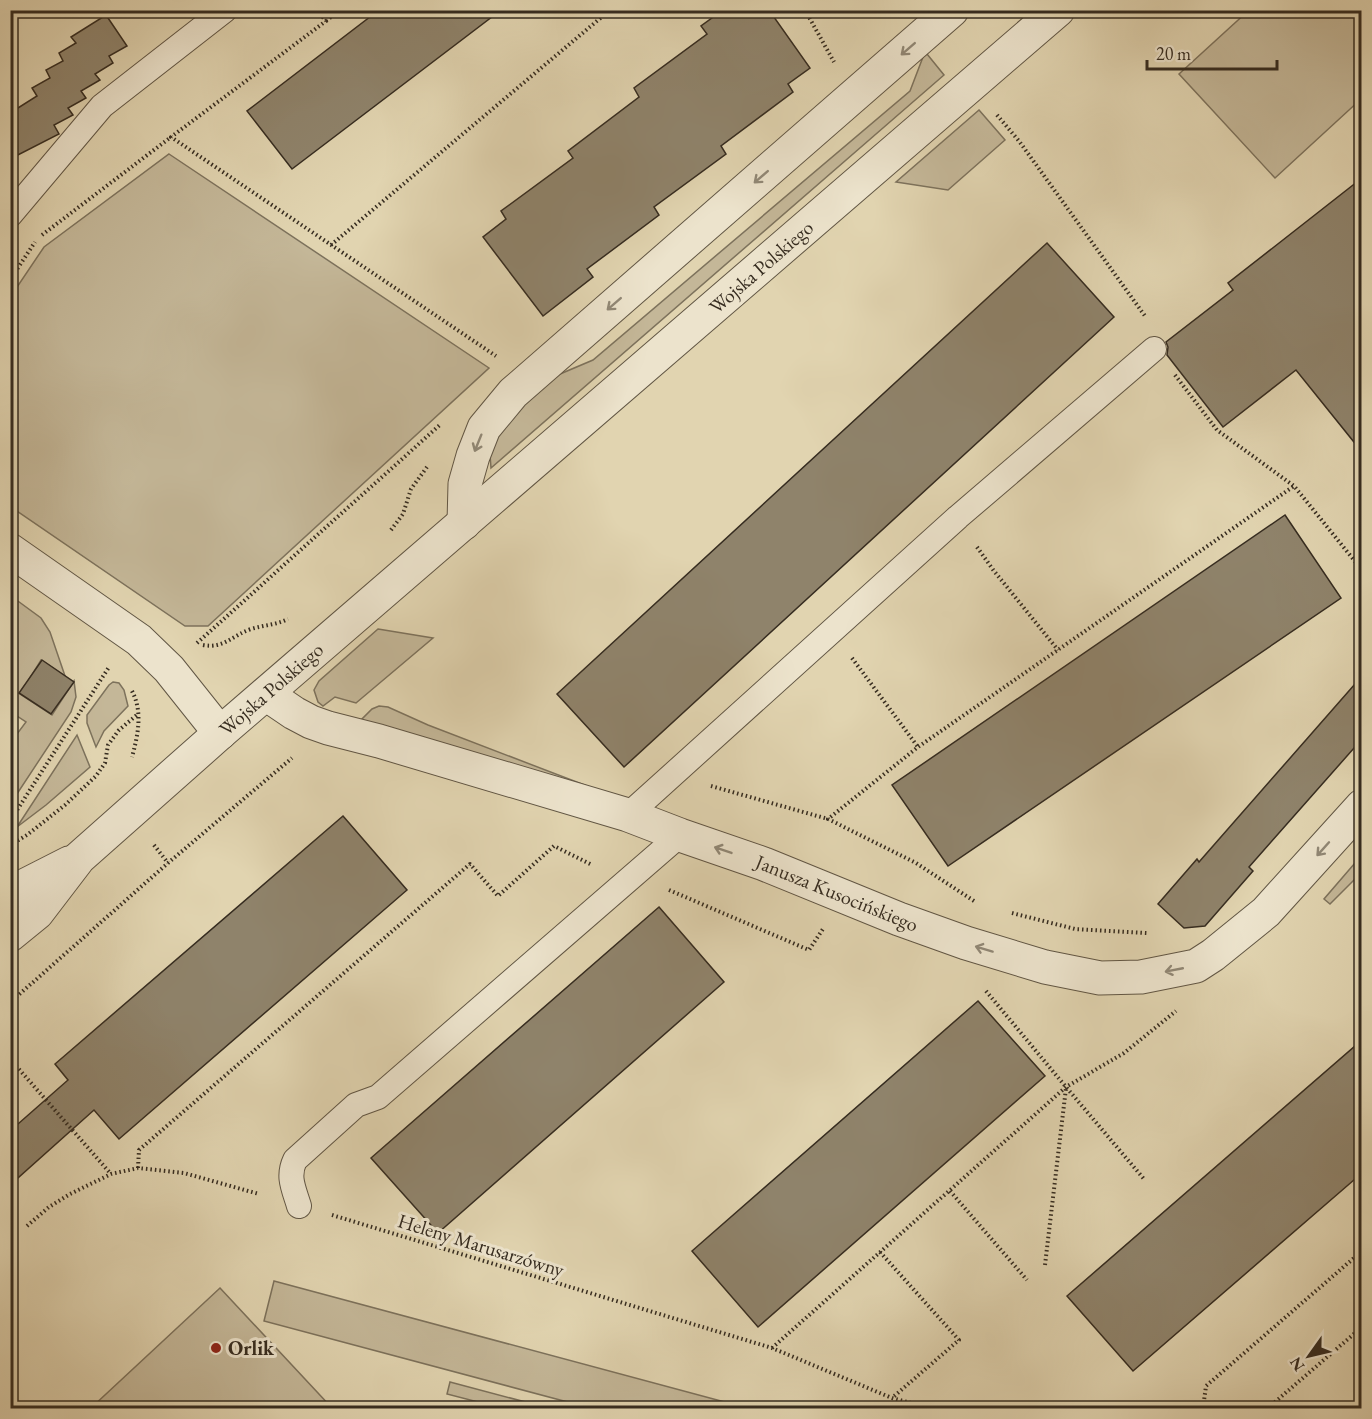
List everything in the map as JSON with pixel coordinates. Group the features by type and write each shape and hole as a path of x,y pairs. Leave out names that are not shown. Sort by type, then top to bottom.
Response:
{"street":[{"path":"464,523 465,484 473,456 484,428 513,393 952,10"},
{"name":"Wojska Polskiego","path":"10,935 37,913 79,858 220,733 1058,10"},
{"path":"10,550 139,640 169,669 220,733"},
{"name":"Janusza Kusocińskiego","path":"267,694 294,713 328,728 628,815 764,864 899,919 966,943 1045,967 1100,978 1141,977 1196,966 1213,955 1266,912 1362,806"},
{"name":"Wojska Polskiego","path":"10,893 79,858"}],"lane":[{"path":"10,215 102,106 225,10"},
{"path":"628,815 958,518 1154,349"},
{"path":"299,1206 291,1180 291,1169 295,1160 356,1105 378,1097 680,835"}],"path":[{"path":"318,10 326,21"},
{"path":"10,280 37,239 340,10"},
{"path":"331,245 610,10"},
{"path":"805,10 843,78 835,112"},
{"path":"994,111 1019,141"},
{"path":"171,137 529,378"},
{"path":"294,615 279,624 252,629 223,644 212,647 196,644 447,418"},
{"path":"390,532 403,514 411,489 428,466"},
{"path":"828,819 918,747 1294,486"},
{"path":"958,518 994,571 1058,650"},
{"path":"830,632 861,668 918,747"},
{"path":"10,821 113,661"},
{"path":"10,845 27,835 65,805 96,776 105,763 108,745 119,730 139,713 135,697"},
{"path":"10,1004 293,757"},
{"path":"669,777 828,819 916,863 978,904"},
{"path":"1010,912 1076,929 1156,934"},
{"path":"985,989 1144,1179"},
{"path":"772,1348 1066,1087 1124,1053 1178,1010"},
{"path":"10,1059 111,1174"},
{"path":"1045,1265 1066,1087"},
{"name":"Heleny Marusarzówny","path":"27,1226 49,1207 111,1174 138,1168 184,1173 772,1348 892,1398 930,1408"},
{"path":"950,1191 1027,1280"},
{"path":"1203,1408 1206,1386 1362,1251"},
{"path":"880,1252 959,1340 892,1398"},
{"path":"1268,1408 1362,1327"}],"shaded area":[{"path":"1248,11 1361,11 1361,99 1275,178 1179,74"},
{"path":"927,54 944,75 491,468 490,455 503,425 553,377 593,360 910,91 923,57"},
{"path":"979,110 1005,140 948,190 896,182"},
{"path":"169,154 489,368 208,626 185,626 11,507 11,296 44,247"},
{"path":"11,596 41,618 50,632 65,676 41,660 20,694 52,715 74,681 76,697 71,712 11,803 11,742 26,722 11,712 13,676 10,674"},
{"path":"378,629 433,638 356,703 335,697 323,706 318,702 314,690 319,681"},
{"path":"113,682 119,683 124,690 128,706 104,731 96,747 87,723 87,715"},
{"path":"379,706 388,707 428,725 608,794 360,721 372,709"},
{"path":"77,735 90,767 17,827"},
{"path":"1361,856 1361,873 1330,904 1324,899"},
{"path":"274,1281 747,1408 590,1408 264,1321"},
{"name":"Orlik","path":"220,1288 332,1408 91,1408"},
{"path":"450,1382 548,1408 501,1408 447,1394"}],"building":[{"path":"379,10 501,10 292,169 247,111"},
{"path":"723,10 769,10 810,68 788,84 793,92 721,146 726,154 654,207 659,215 587,269 593,277 543,316 483,237 506,219 501,211 573,158 568,151 639,97 634,88 707,34 701,26"},
{"path":"106,15 127,46 109,56 113,63 95,74 100,80 81,91 86,98 68,108 73,115 54,125 59,134 10,159 10,113 37,96 32,88 50,78 46,70 63,61 59,53 76,43 71,37"},
{"path":"1362,178 1362,452 1296,370 1223,427 1167,355 1166,342 1233,290 1228,283"},
{"path":"1047,243 1114,317 624,767 557,694"},
{"path":"1285,515 1341,598 948,866 892,785"},
{"path":"42,660 74,682 51,714 19,693"},
{"path":"1362,676 1362,739 1249,867 1253,871 1205,926 1184,928 1158,904 1197,859 1199,862"},
{"path":"343,816 407,890 119,1139 94,1110 10,1185 10,1131 68,1080 55,1064"},
{"path":"659,907 724,982 438,1233 371,1158"},
{"path":"978,1001 1045,1076 758,1327 692,1251"},
{"path":"1362,1040 1362,1173 1133,1371 1067,1296"}],"place":[{"name":"Orlik","path":"216,1348"}]}
